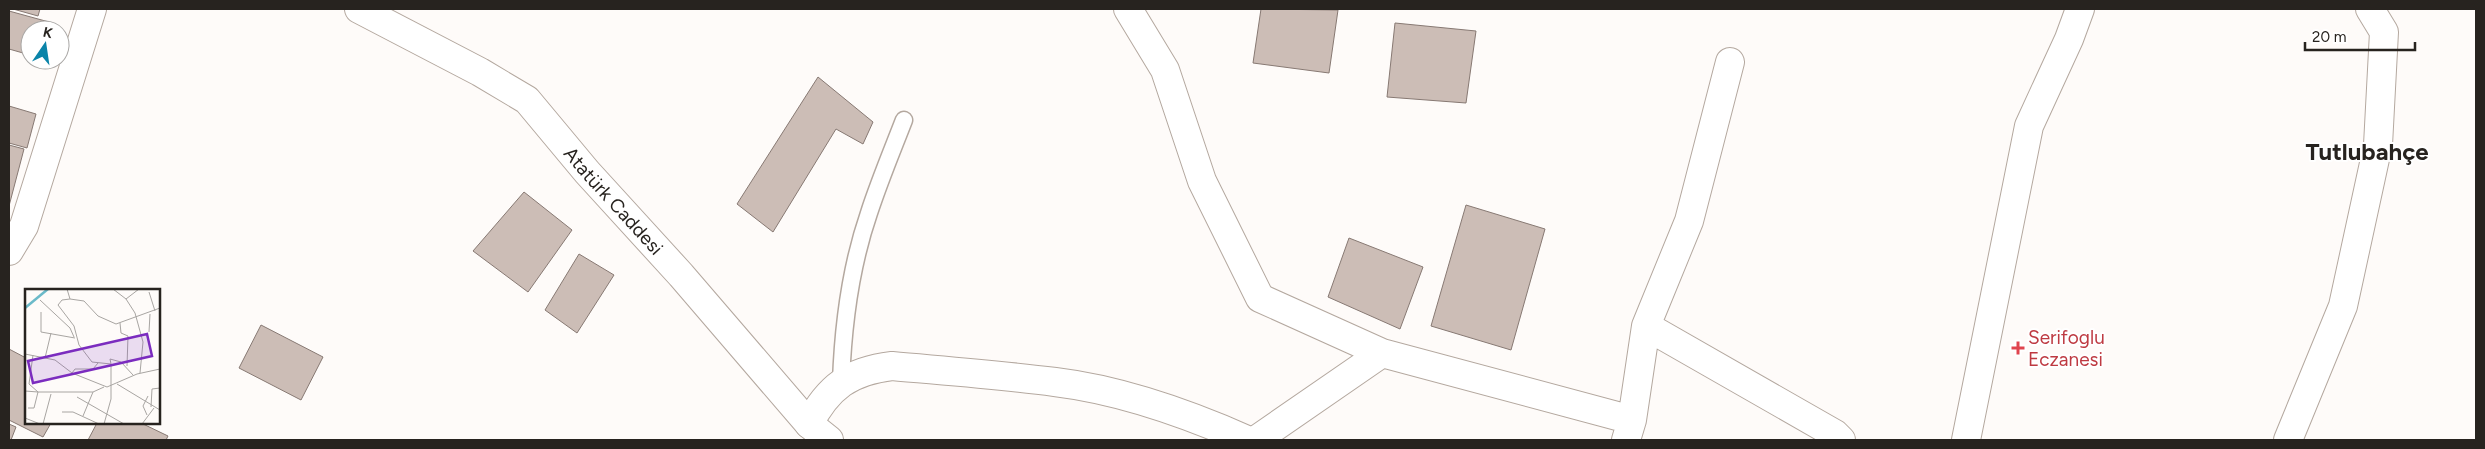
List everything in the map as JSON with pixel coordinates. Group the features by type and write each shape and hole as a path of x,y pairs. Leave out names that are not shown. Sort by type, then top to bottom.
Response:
{"street":[{"path":"9,251 24,226 92,9"},
{"name":"Atatürk Caddesi","path":"359,9 480,72 527,100 587,172 681,275 819,432"},
{"path":"1128,9 1165,70 1202,180 1260,298 1382,353 1629,430 1646,326 1689,221 1730,62"},
{"path":"1966,440 2029,126 2069,40 2080,9"},
{"path":"2288,440 2343,306 2378,145 2384,32 2370,9"},
{"path":"1646,326 1835,434 1841,440"},
{"path":"1256,440 1382,353"},
{"path":"819,432 828,394 841,382 874,368 892,366 1056,382 1102,390 1167,409 1210,424 1247,440"}],"lane":[{"path":"841,382 846,308 856,261 868,214 904,120"}],"building":[{"path":"13,9 40,9 38,16"},
{"path":"1261,9 1338,10 1329,73 1253,63"},
{"path":"9,11 42,20 20,20 20,52 9,49"},
{"path":"1395,23 1476,31 1466,103 1387,97"},
{"path":"818,77 873,122 863,144 836,129 773,232 737,204"},
{"path":"9,106 36,114 27,148 9,143"},
{"path":"9,145 24,149 9,206"},
{"path":"524,192 572,230 528,292 473,251"},
{"path":"1466,205 1545,229 1511,350 1431,326"},
{"path":"1349,238 1423,267 1400,329 1328,297"},
{"path":"579,254 614,275 577,333 545,310"},
{"path":"261,325 323,357 301,400 239,368"},
{"path":"9,349 25,357 25,424 50,424 43,437 9,420"},
{"path":"9,424 16,427 11,440 9,440"},
{"path":"96,424 143,424 168,436 166,440 88,440"}],"place":[{"name":"Serifoglu Eczanesi","path":"2018,348"}],"district":[{"name":"Tutlubahçe","path":"2367,152"}]}
